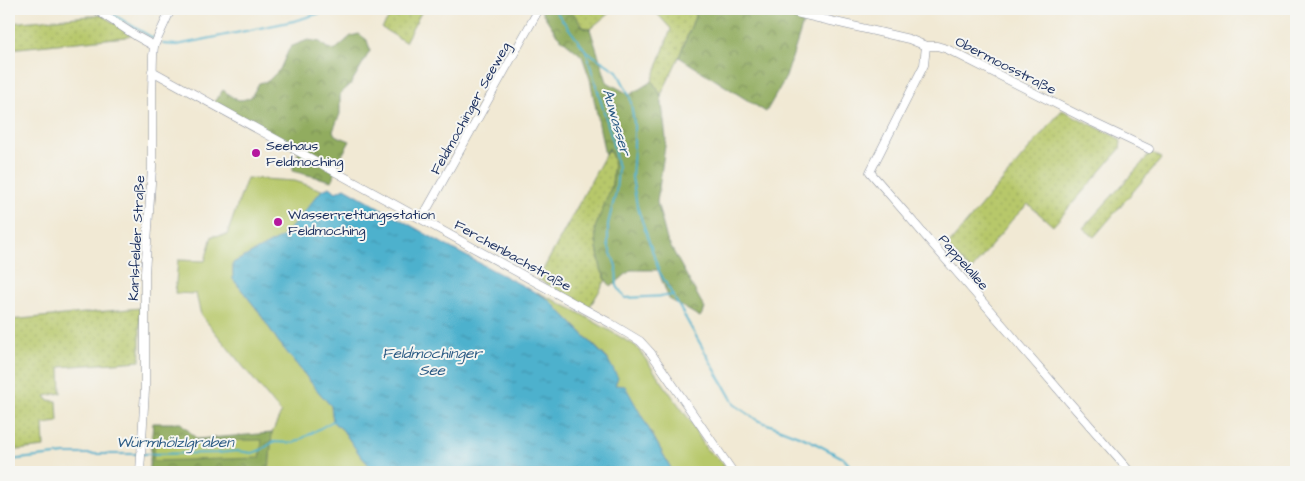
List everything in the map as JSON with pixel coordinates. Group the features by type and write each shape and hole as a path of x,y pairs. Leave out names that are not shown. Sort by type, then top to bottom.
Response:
{"street":[{"path":"95,9 154,46"},
{"name":"Karlsfelder Straße","path":"140,472 144,390 145,273 152,168 152,71 154,46 172,9"},
{"name":"Feldmochinger Seeweg","path":"422,218 539,9"},
{"name":"Obermoosstraße","path":"788,9 830,21 909,39 926,46 937,46 947,49 1149,150"},
{"name":"Pappelallee","path":"926,46 924,64 870,172 1130,472"},
{"name":"Ferchenbachstraße","path":"152,71 422,218 640,341 651,353 733,472"}],"green space":[{"path":"395,9 423,9 405,42 382,28"},
{"path":"540,9 570,9 583,27 590,29 607,82 630,95 652,81 661,95 666,139 657,202 667,240 705,309 700,317 669,299 658,270 631,270 611,287 606,280 601,269 595,228 612,185 614,162 609,148 605,155 590,79 582,56 557,35"},
{"path":"570,9 614,9 590,29 583,27"},
{"path":"653,9 698,9 679,57 661,95 652,81 671,29"},
{"path":"698,9 779,9 804,20 786,77 766,112 679,57"},
{"path":"101,15 132,34 126,37 9,49 9,23"},
{"path":"359,34 367,40 370,51 350,85 340,94 340,114 333,131 335,135 350,141 335,168 332,181 292,171 299,152 213,105 223,90 239,100 251,97 259,83 268,81 280,69 290,47 308,40 320,42 327,48 335,50 351,36"},
{"path":"1062,110 1116,137 1121,141 1120,149 1053,226 1028,204 1011,221 971,271 947,246"},
{"path":"609,148 614,162 612,185 596,242 601,269 606,280 589,308 538,279"},
{"path":"1151,153 1162,158 1094,237 1083,228"},
{"path":"247,178 295,181 322,190 284,236 233,263 233,279 256,308 278,341 331,406 335,424 342,429 360,455 375,472 269,472 272,433 281,413 201,315 196,294 175,293 178,260 205,261 212,236 227,235"},
{"path":"537,292 574,310 636,346 691,422 706,449 722,462 726,470 725,472 673,472 651,432 615,385 608,359 548,299"},
{"path":"140,308 140,361 60,367 61,393 45,396 48,400 57,401 58,422 43,424 44,447 9,451 9,320"},
{"path":"153,423 181,423 197,439 272,433 269,472 149,472"},
{"path":"262,440 260,458 153,461 155,441"}],"water":[{"name":"Feldmochinger See","path":"330,187 336,192 345,188 447,246 548,299 608,360 618,378 615,385 625,386 673,472 375,472 360,455 342,429 335,424 331,406 278,341 256,308 233,279 233,263 284,236 322,190"}],"waterway":[{"path":"104,9 153,38"},
{"path":"163,44 177,45 294,21 329,9"},
{"path":"554,9 586,51 617,71 630,97 634,123 632,177 637,206 659,271 735,405 757,420 809,440 843,458 856,472"},
{"name":"Auwasser","path":"586,51 610,132 618,168 616,192 608,224 608,245 616,266 617,286 625,298 673,295"},
{"name":"Würmhölzlgraben","path":"142,454 238,451 252,453 261,450 273,442 294,443 333,421"},
{"name":"Würmhölzlgraben","path":"9,460 65,454 138,454"}],"place":[{"name":"Seehaus Feldmoching","path":"256,153"},
{"name":"Wasserrettungsstation Feldmoching","path":"278,222"}]}
